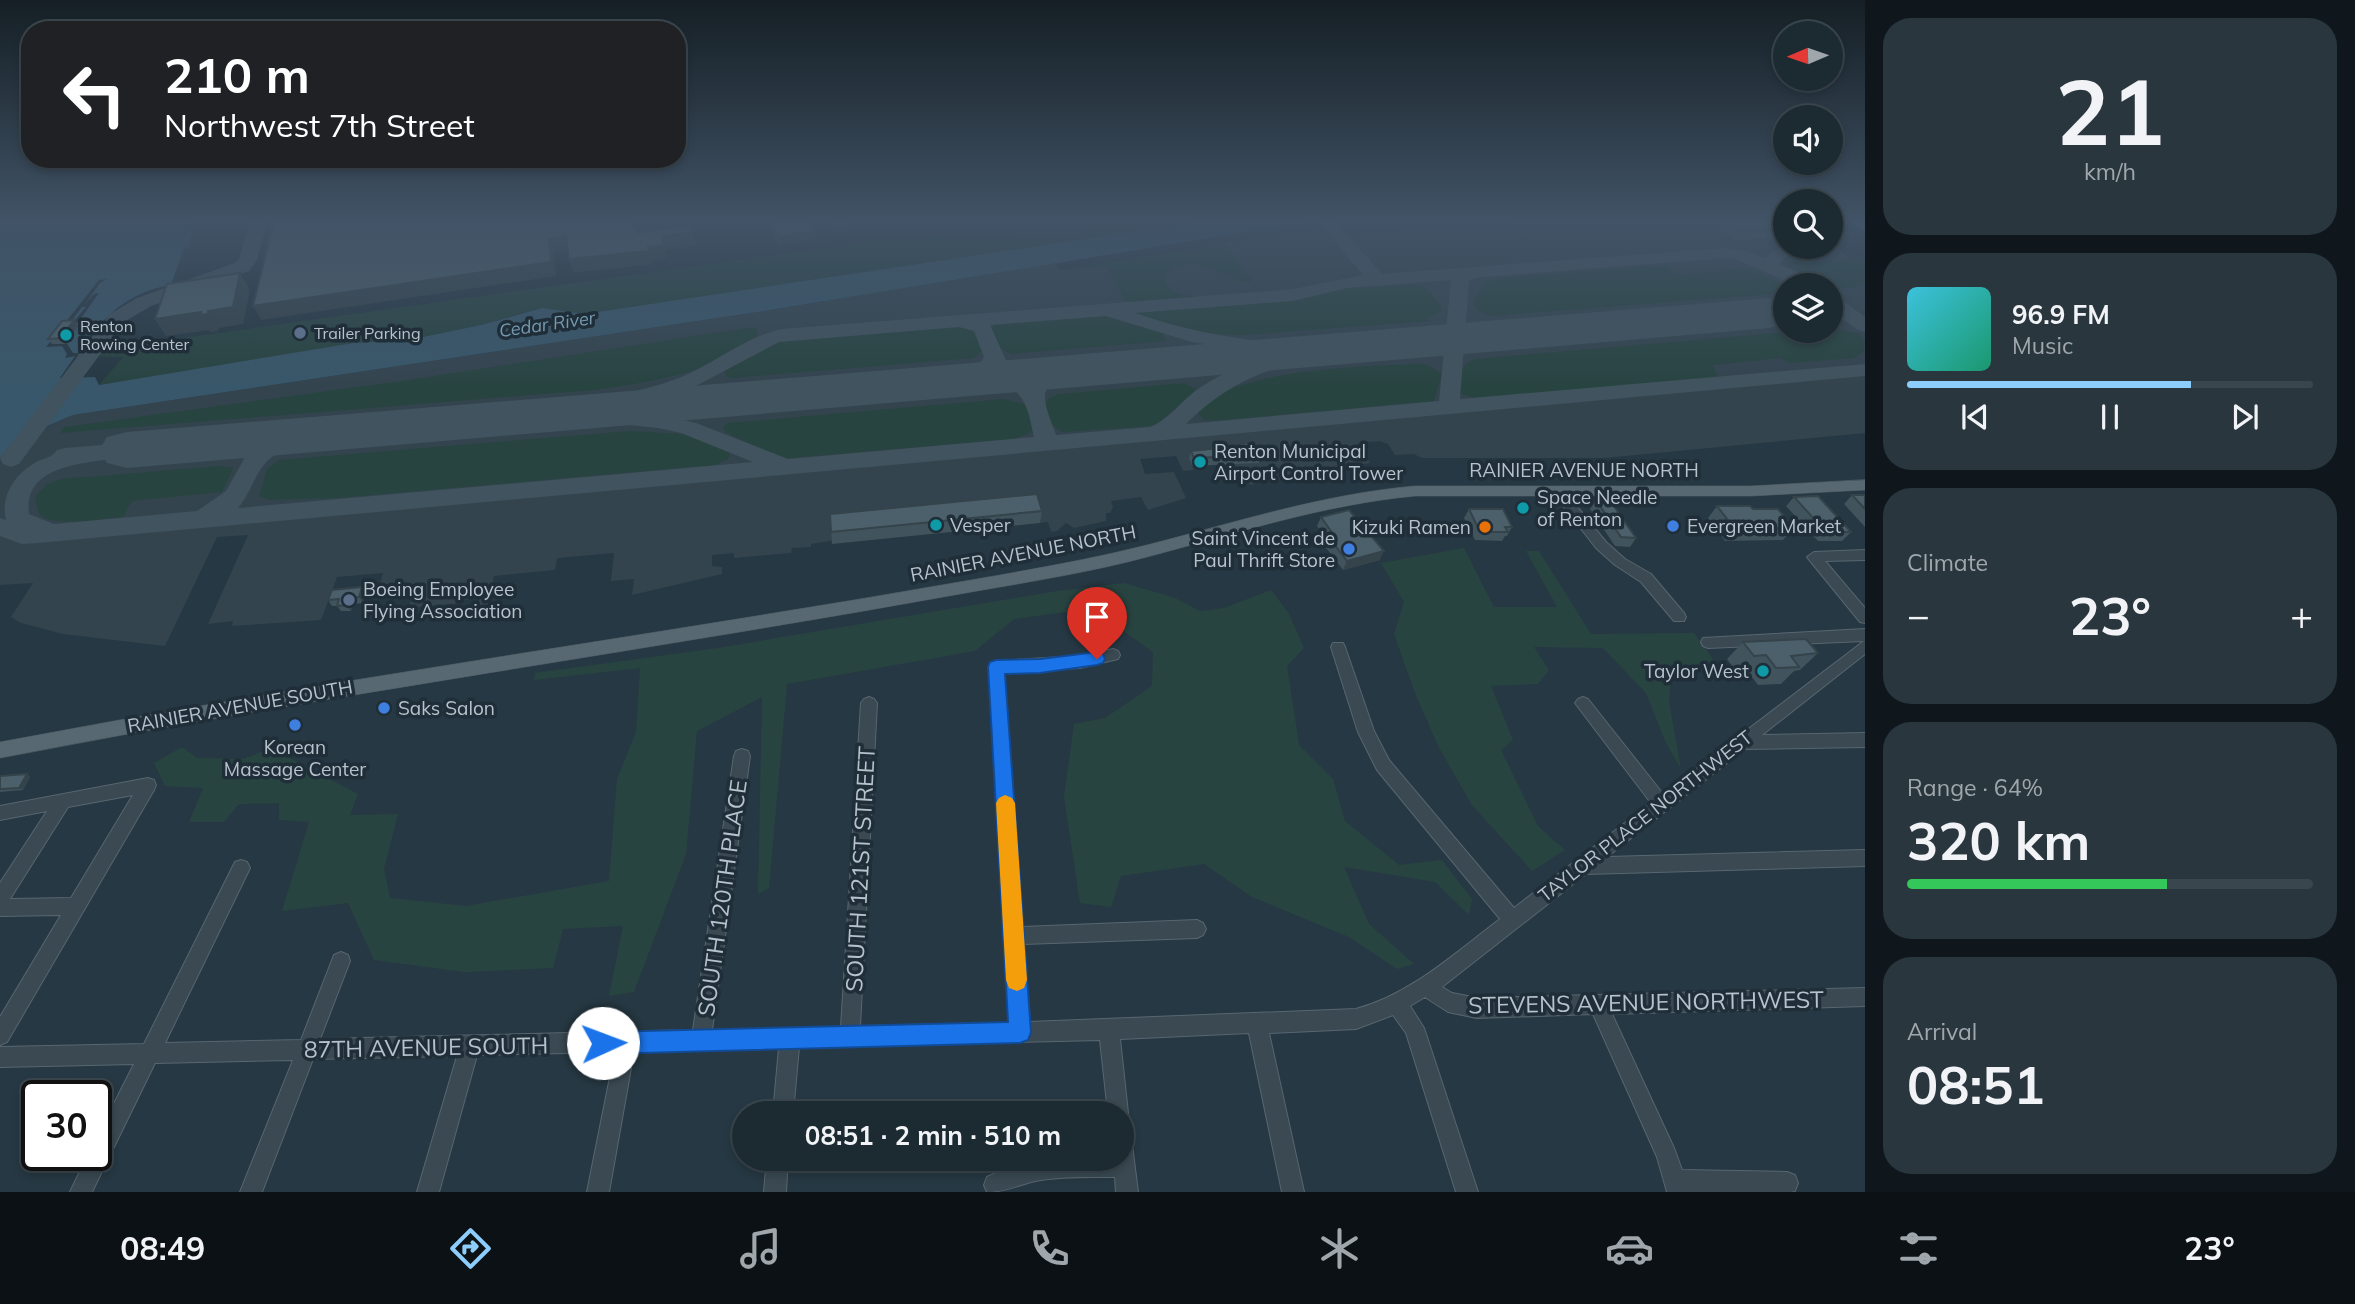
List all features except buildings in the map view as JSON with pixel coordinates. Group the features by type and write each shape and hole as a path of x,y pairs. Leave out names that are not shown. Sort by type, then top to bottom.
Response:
{"main road":[{"name":"RAINIER AVENUE NORTH","path":"481,667 1069,569 1287,512 1361,497 1415,491 1751,491 1865,485"},
{"name":"RAINIER AVENUE SOUTH","path":"0,750 96,731 481,667"}],"street":[{"path":"1558,491 1601,544 1620,562 1646,578 1679,617"},
{"path":"1865,555 1814,557 1865,618"},
{"path":"1708,642 1865,635"},
{"path":"1338,646 1366,732 1383,765 1511,919"},
{"name":"TAYLOR PLACE NORTHWEST","path":"1425,986 1584,866 1865,646"},
{"path":"1113,655 1080,662 996,667 1020,1032 1356,1019 1374,1015 1425,986"},
{"name":"SOUTH 121ST STREET","path":"850,1035 869,703"},
{"path":"1583,703 1661,804"},
{"path":"1742,742 1865,740"},
{"name":"SOUTH 120TH PLACE","path":"701,1040 742,756"},
{"path":"0,813 61,804 148,785 0,1035"},
{"path":"0,899 61,804"},
{"path":"1584,866 1865,858"},
{"path":"81,1192 241,868"},
{"path":"0,908 77,905"},
{"path":"1014,936 1197,929"},
{"path":"251,1192 341,961"},
{"name":"STEVENS AVENUE NORTHWEST","path":"1425,986 1439,998 1461,1007 1599,1006 1865,997"},
{"path":"1396,1004 1414,1028 1467,1192"},
{"path":"1599,1006 1667,1155 1676,1186 1787,1183"},
{"path":"1257,1023 1293,1192"},
{"path":"1108,1030 1117,1101"},
{"name":"87TH AVENUE SOUTH","path":"0,1057 1020,1032"},
{"path":"784,1101 790,1037"},
{"path":"598,1192 626,1043"},
{"path":"428,1192 470,1046"},
{"path":"775,1192 777,1171"},
{"path":"995,1185 1011,1175 1029,1171"},
{"path":"1125,1171 1127,1192"}],"shaded area":[{"path":"975,277 1773,277 1773,343 1843,343 1843,277 1865,277 1865,433 1604,458 1422,458 1414,454 1395,455 1388,444 1380,441 1358,443 1370,463 1250,485 1247,481 1229,478 1222,464 1189,460 1194,470 1183,471 1176,456 1140,459 1145,474 1174,472 1186,498 1148,510 1141,497 1111,501 1113,507 1110,513 1106,513 1106,521 1074,528 1066,523 1057,531 1051,532 1048,522 1040,523 1036,507 811,544 811,547 792,548 791,553 734,558 734,553 712,555 712,566 722,567 722,574 632,595 634,579 611,581 614,553 557,558 555,570 494,576 487,607 478,608 480,598 461,600 460,603 409,608 414,589 378,592 383,573 337,577 321,620 232,626 233,621 208,624 248,535 217,537 165,646 63,634 21,623 11,617 33,583 0,585 0,458 24,428 47,426 73,415"}],"green space":[{"path":"621,277 834,277 584,314 536,309 480,325 408,340 353,343 99,385 123,357 76,356 78,353 110,351 126,353 133,345"},
{"path":"1112,277 1164,277 1166,283 1174,291 1204,299 1126,304"},
{"path":"1227,277 1249,277 1253,282 1237,282"},
{"path":"1517,277 1767,277 1773,279 1773,294 1489,316 1477,309 1473,303 1483,283"},
{"path":"1843,277 1865,277 1865,283 1843,288"},
{"path":"1356,285 1359,288 1415,285 1427,289 1441,307 1441,312 1427,317 1430,321 1244,335 1170,329 1142,319 1132,312 1288,299"},
{"path":"1098,313 1163,334 1166,341 1011,354 997,347 992,331 993,326 1004,320"},
{"path":"968,324 977,332 981,342 982,351 974,358 731,378 726,376 725,371 776,339 785,337"},
{"path":"753,327 757,329 758,336 724,359 681,374 595,390 60,433 64,427 408,380"},
{"path":"1843,331 1859,334 1865,342 1864,351 1854,358 1791,363 1780,358 1712,365 1719,377 1473,398 1460,393 1463,368 1475,359 1773,333 1773,343 1843,343"},
{"path":"1420,364 1430,366 1442,374 1434,401 1214,421 1204,420 1195,410 1214,396 1269,378 1301,372"},
{"path":"1184,383 1196,389 1155,426 1062,432 1050,424 1044,406 1049,398 1059,394"},
{"path":"1003,399 1028,405 1035,426 1032,432 1014,439 781,459 725,432 723,427 727,423"},
{"path":"629,431 697,436 722,444 730,451 729,458 716,465 338,498 270,500 259,496 267,469 279,460"},
{"path":"219,466 234,468 222,492 132,501 123,517 54,521 39,513 35,497 47,484 61,479"},
{"path":"1464,548 1494,607 1557,607 1526,551 1539,551 1591,634 1694,633 1719,667 1671,674 1669,702 1681,769 1666,743 1646,693 1603,648 1534,647 1549,670 1538,684 1491,686 1513,740 1501,750 1538,826 1565,850 1532,871 1472,805 1439,748 1415,693 1394,634 1404,602 1381,563"},
{"path":"1124,583 1175,598 1200,611 1224,608 1271,590 1288,612 1304,648 1287,666 1299,745 1333,779 1345,821 1399,865 1442,860 1472,899 1469,915 1435,882 1344,867 1369,924 1414,964 1397,969 1349,937 1252,897 1204,864 1121,876 1111,907 1080,903 1064,797 1074,724 1105,718 1152,686 1153,652 1109,621 1065,612 1014,619 975,651 787,684 769,888 758,894 762,697 697,731 686,854 634,992 609,996 623,926 563,929 553,968 465,972 374,960 348,903 282,911 309,822 279,820 279,803 239,804 224,822 189,822 203,788 165,786 154,763 182,747 197,758 243,759 271,748 358,794 350,815 398,814 384,869 390,898 466,906 609,881 617,779 636,732 640,668 534,680 535,673 718,648 1057,591"}],"water":[{"name":"Cedar River","path":"0,277 174,277 171,285 134,297 106,318 60,378 95,377 99,385 353,343 408,340 481,325 542,308 584,314 834,277 974,277 73,415 47,426 24,428 0,458"}],"pier":[{"path":"107,279 100,283 85,304 94,294 99,293 79,321 74,325 73,322 86,307 82,307 67,327 66,342 73,353 78,353 76,356 65,358 67,354 62,346 46,347 99,280"},
{"path":"82,375 44,429 24,430 63,377"}],"taxiway":[{"path":"11,459 117,318 144,302 215,277"},
{"path":"1374,277 1377,280"},
{"path":"1377,280 1417,277"},
{"path":"1449,407 1460,279 1464,277"},
{"path":"959,321 1293,295 1347,282 1377,280"},
{"path":"1843,310 1865,326"},
{"path":"1113,312 1218,342 1271,349 1327,351"},
{"path":"1769,313 1773,313"},
{"path":"559,414 614,404 684,383 773,337 959,321"},
{"path":"959,321 974,323 982,328 1000,367 1007,371 1032,375"},
{"path":"1158,432 1170,426 1201,397 1222,383 1293,357"},
{"path":"967,380 987,371 993,359"},
{"path":"0,527 22,535 38,534 1865,370"},
{"path":"1033,395 1040,381 1065,372"},
{"path":"1002,379 1014,382 1030,394 1039,411 1047,443"},
{"path":"599,415 658,421 688,428 780,464"},
{"path":"206,516 228,504 263,452 298,436"},
{"path":"238,440 252,447 255,461"},
{"path":"65,455 127,450"},
{"path":"45,530 31,527 17,518 15,504 18,493 34,474 45,467 82,454"}],"runway":[{"path":"127,450 1769,313"}],"slow traffic":[{"path":"1005,803 1017,980"}],"place":[{"name":"Trailer Parking","path":"300,333"},
{"name":"Renton Rowing Center","path":"66,335"},
{"name":"Renton Municipal Airport Control Tower","path":"1200,462"},
{"name":"Space Needle of Renton","path":"1523,508"},
{"name":"Vesper","path":"936,525"},
{"name":"Evergreen Market","path":"1673,526"},
{"name":"Kizuki Ramen","path":"1485,527"},
{"name":"Saint Vincent de Paul Thrift Store","path":"1349,549"},
{"name":"Boeing Employee Flying Association","path":"349,600"},
{"name":"Taylor West","path":"1763,671"},
{"name":"Saks Salon","path":"384,708"},
{"name":"Korean Massage Center","path":"295,725"}],"route":[{"path":"603,1043 1020,1032 996,667 1040,666 1097,659"}]}
